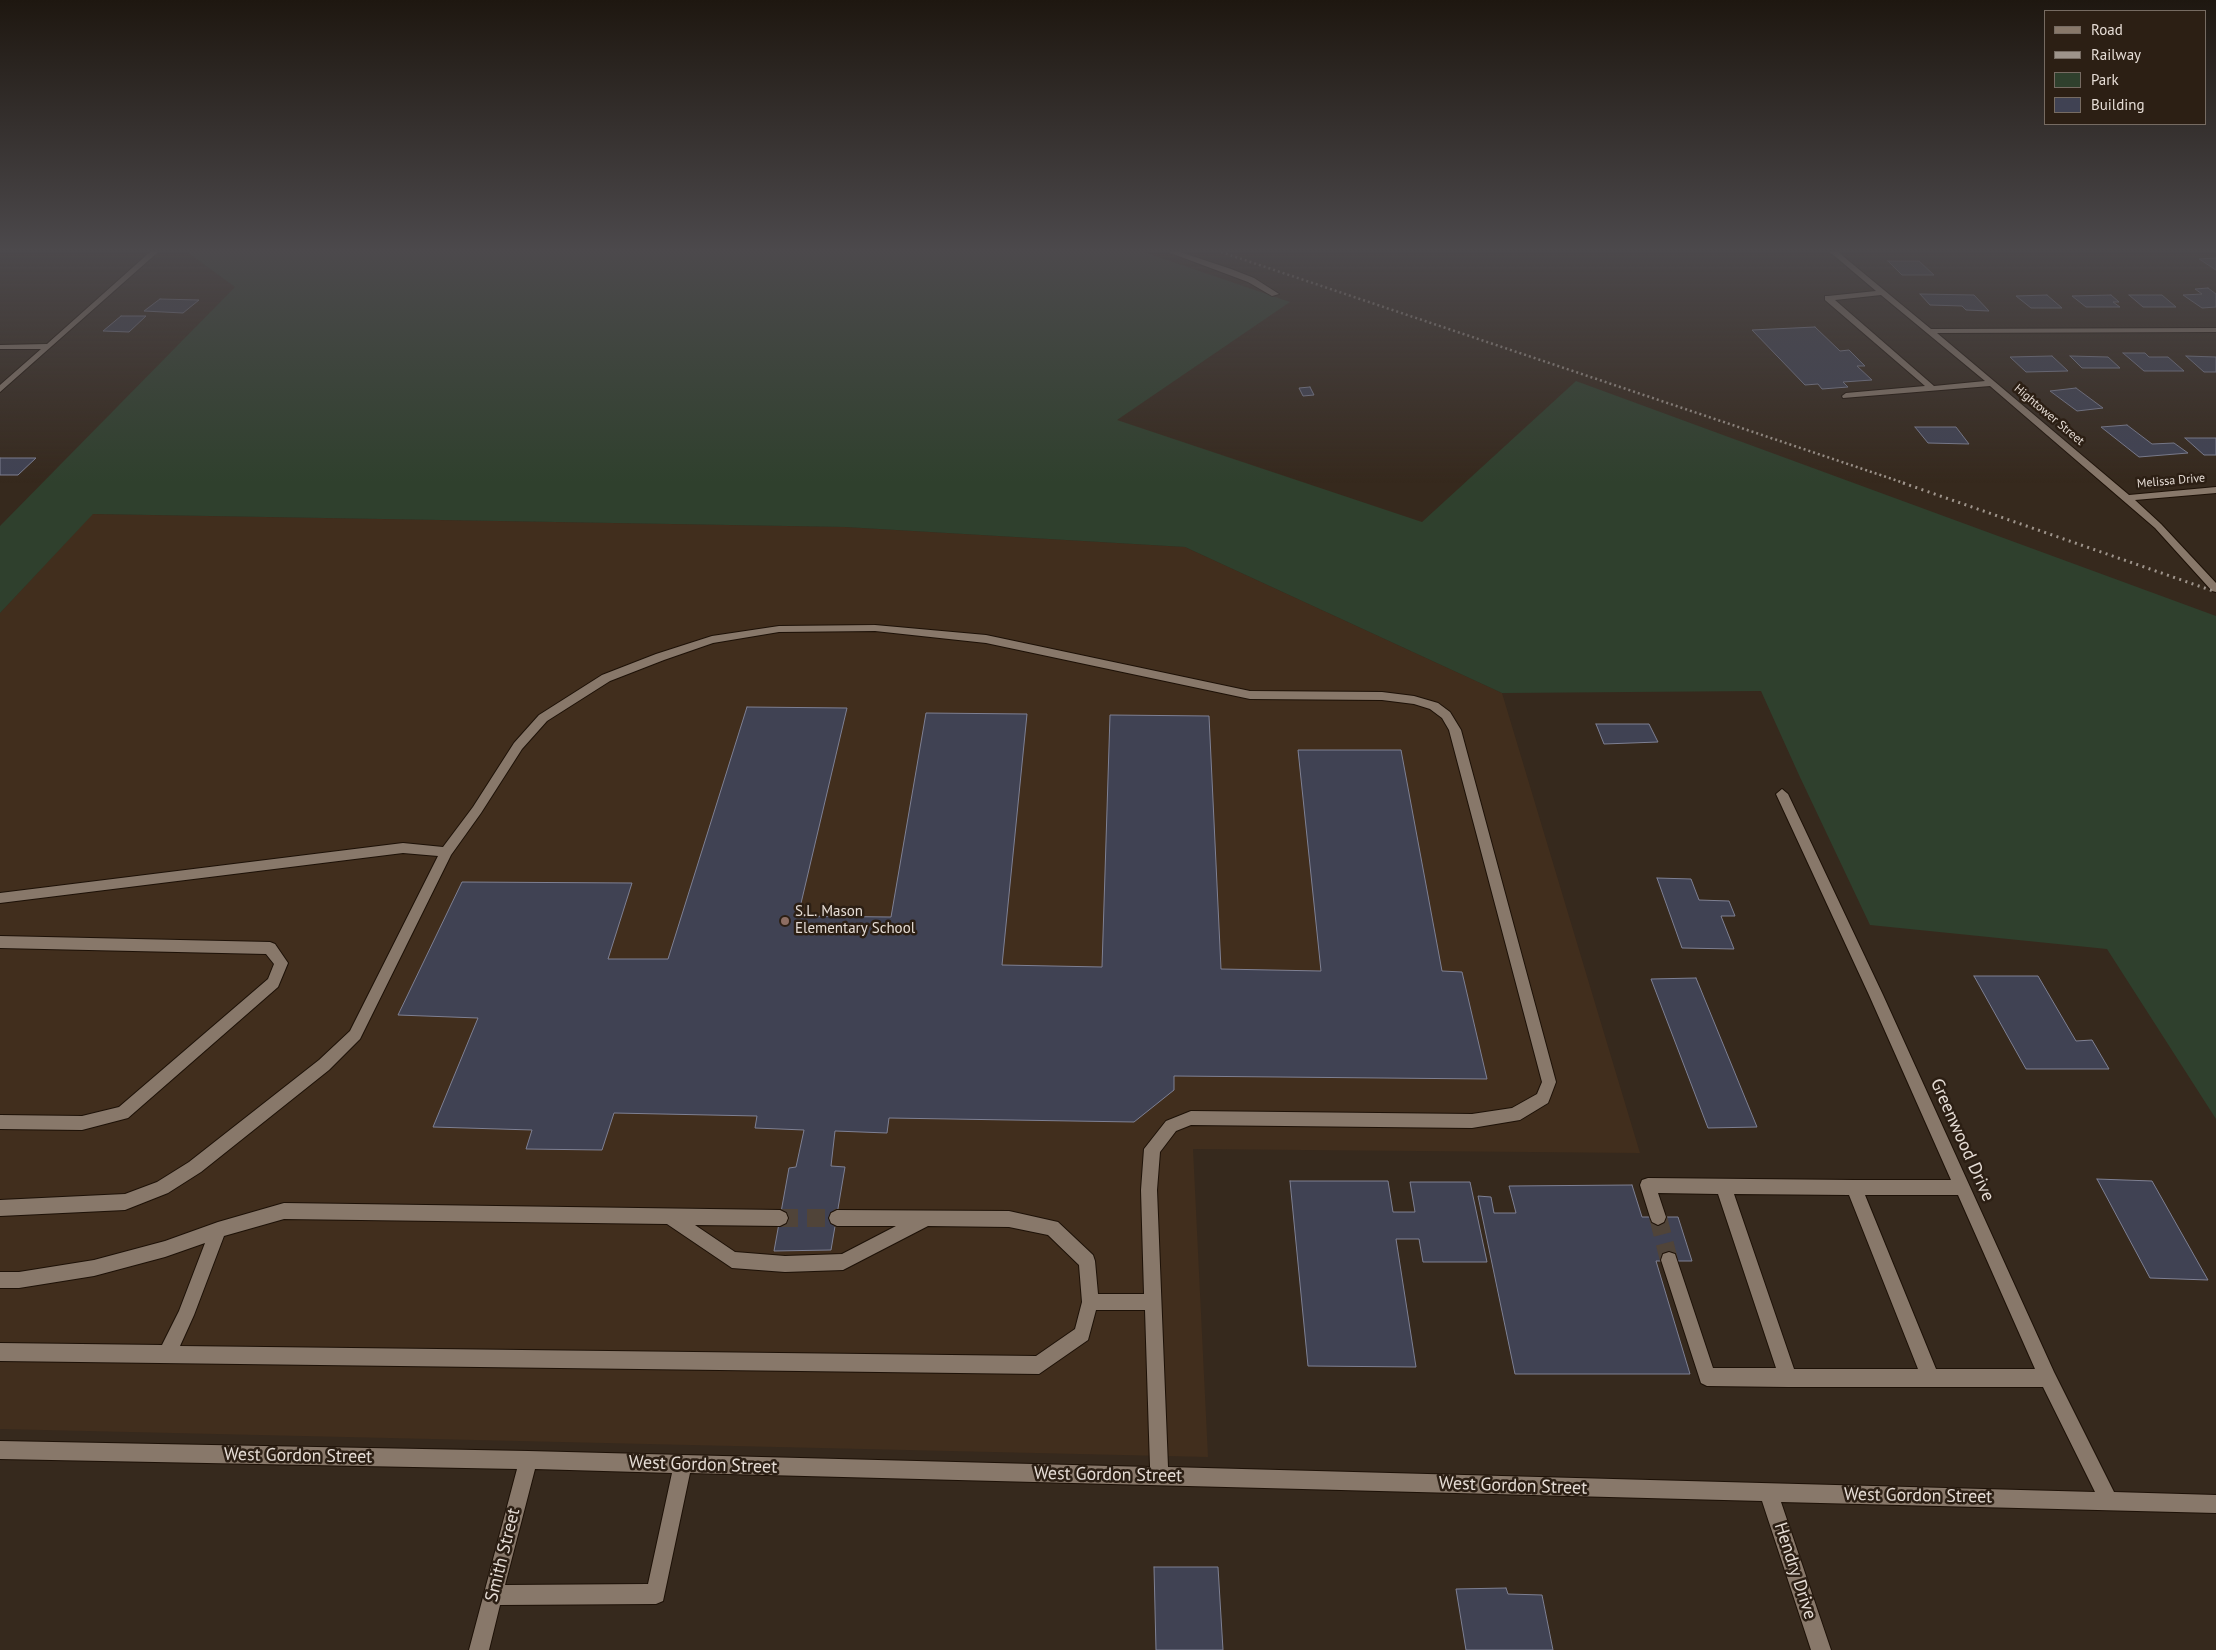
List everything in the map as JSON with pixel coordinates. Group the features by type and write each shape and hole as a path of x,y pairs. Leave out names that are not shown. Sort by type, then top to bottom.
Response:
{"street":[{"path":"0,389 67,329"},
{"path":"1864,329 1933,389"},
{"name":"Hightower Street","path":"1928,329 2127,498 2158,526 2216,589"},
{"path":"1930,331 2216,330"},
{"path":"0,347 48,346"},
{"path":"1846,396 1992,383"},
{"name":"Melissa Drive","path":"2127,498 2216,490"},
{"path":"0,1208 125,1202 162,1188 195,1167 324,1064 355,1034 446,852 477,810 518,746 543,718 606,678 660,657 712,640 779,629 875,628 986,639 1250,695 1382,696 1414,700 1434,706 1446,715 1455,730 1549,1082 1543,1098 1516,1115 1472,1122 1191,1118 1171,1126 1152,1149 1149,1190 1159,1476"},
{"name":"Greenwood Drive","path":"1782,794 1876,995 2048,1378 2109,1501"},
{"path":"0,898 403,848 446,852"},
{"path":"0,942 270,948 281,963 273,983 123,1114 82,1123 0,1122"},
{"path":"1658,1217 1648,1185 1854,1188 1962,1187"},
{"path":"1724,1187 1788,1378"},
{"path":"1854,1188 1931,1379"},
{"path":"0,1280 19,1280 94,1268 165,1249 218,1230 284,1212 780,1218"},
{"path":"670,1217 732,1260 785,1264 843,1262 878,1246 928,1218"},
{"path":"0,1352 1040,1365 1082,1334 1090,1302 1087,1261 1052,1228 1009,1219 837,1218"},
{"path":"166,1355 186,1315 218,1230"},
{"path":"1670,1260 1707,1377 2048,1378"},
{"path":"1090,1302 1153,1302"},
{"name":"West Gordon Street","path":"0,1450 528,1460 2216,1504"},
{"name":"Smith Street","path":"479,1650 528,1460"},
{"path":"493,1595 656,1594 683,1464"},
{"name":"Hendry Drive","path":"1769,1493 1821,1650"}],"shaded area":[{"name":"S.L. Mason Elementary School","path":"92,514 845,527 1185,547 1502,693 1640,1153 1193,1149 1208,1457 0,1429 0,613"}],"green space":[{"path":"194,329 1250,329 1117,420 1422,522 1576,381 2216,616 2216,1119 2107,949 1870,925 1761,691 1502,693 1185,547 845,527 93,514 0,613 0,526"}],"building":[{"path":"105,329 132,329 129,332 103,331"},
{"path":"1817,329 1840,351 1849,350 1865,366 1857,366 1872,380 1843,382 1848,387 1822,389 1818,384 1805,385 1752,330"},
{"path":"2123,353 2145,353 2149,357 2168,357 2184,371 2144,371"},
{"path":"2052,356 2068,371 2026,372 2010,357"},
{"path":"2070,356 2108,357 2120,368 2082,368"},
{"path":"2186,356 2216,357 2216,372 2204,372"},
{"path":"1310,387 1314,395 1303,396 1299,388"},
{"path":"2076,388 2103,408 2077,411 2050,391"},
{"path":"2127,425 2152,444 2174,443 2188,453 2139,457 2101,427"},
{"path":"1915,427 1956,427 1969,444 1928,443"},
{"path":"2185,438 2216,438 2216,455 2204,455"},
{"path":"0,458 36,458 18,475 0,475"},
{"path":"747,707 847,708 798,916 891,917 926,713 1027,714 1002,965 1102,967 1110,715 1209,716 1221,969 1321,971 1298,750 1401,750 1442,971 1462,972 1487,1079 1174,1076 1174,1090 1134,1122 889,1118 887,1133 835,1131 831,1166 845,1167 831,1250 774,1251 789,1168 796,1167 804,1130 755,1128 757,1116 614,1113 602,1150 526,1149 532,1130 433,1127 478,1018 398,1015 462,882 632,883 608,959 668,959"},
{"path":"1596,724 1649,724 1658,742 1604,744"},
{"path":"1657,878 1691,879 1699,900 1729,901 1735,916 1721,916 1734,949 1682,948"},
{"path":"1974,976 2038,976 2076,1041 2092,1040 2109,1069 2026,1069"},
{"path":"1696,978 1757,1127 1708,1128 1651,979"},
{"path":"2097,1179 2152,1181 2208,1280 2150,1278"},
{"path":"1290,1181 1388,1181 1393,1212 1415,1212 1410,1182 1470,1182 1487,1262 1423,1262 1419,1239 1396,1239 1416,1367 1308,1366"},
{"path":"1632,1185 1642,1217 1678,1217 1692,1261 1656,1261 1690,1374 1515,1374 1478,1196 1491,1197 1494,1213 1516,1213 1509,1186"},
{"path":"1154,1567 1218,1567 1223,1650 1156,1650"},
{"path":"1506,1588 1508,1594 1542,1595 1553,1650 1466,1650 1456,1589"}],"tunnel":[{"path":"1658,1217 1669,1260"},
{"path":"780,1218 837,1218"}],"railway":[{"path":"1449,329 1907,484"},
{"path":"1903,483 2216,592"}],"place":[{"name":"S.L. Mason Elementary School","path":"785,921"}]}
